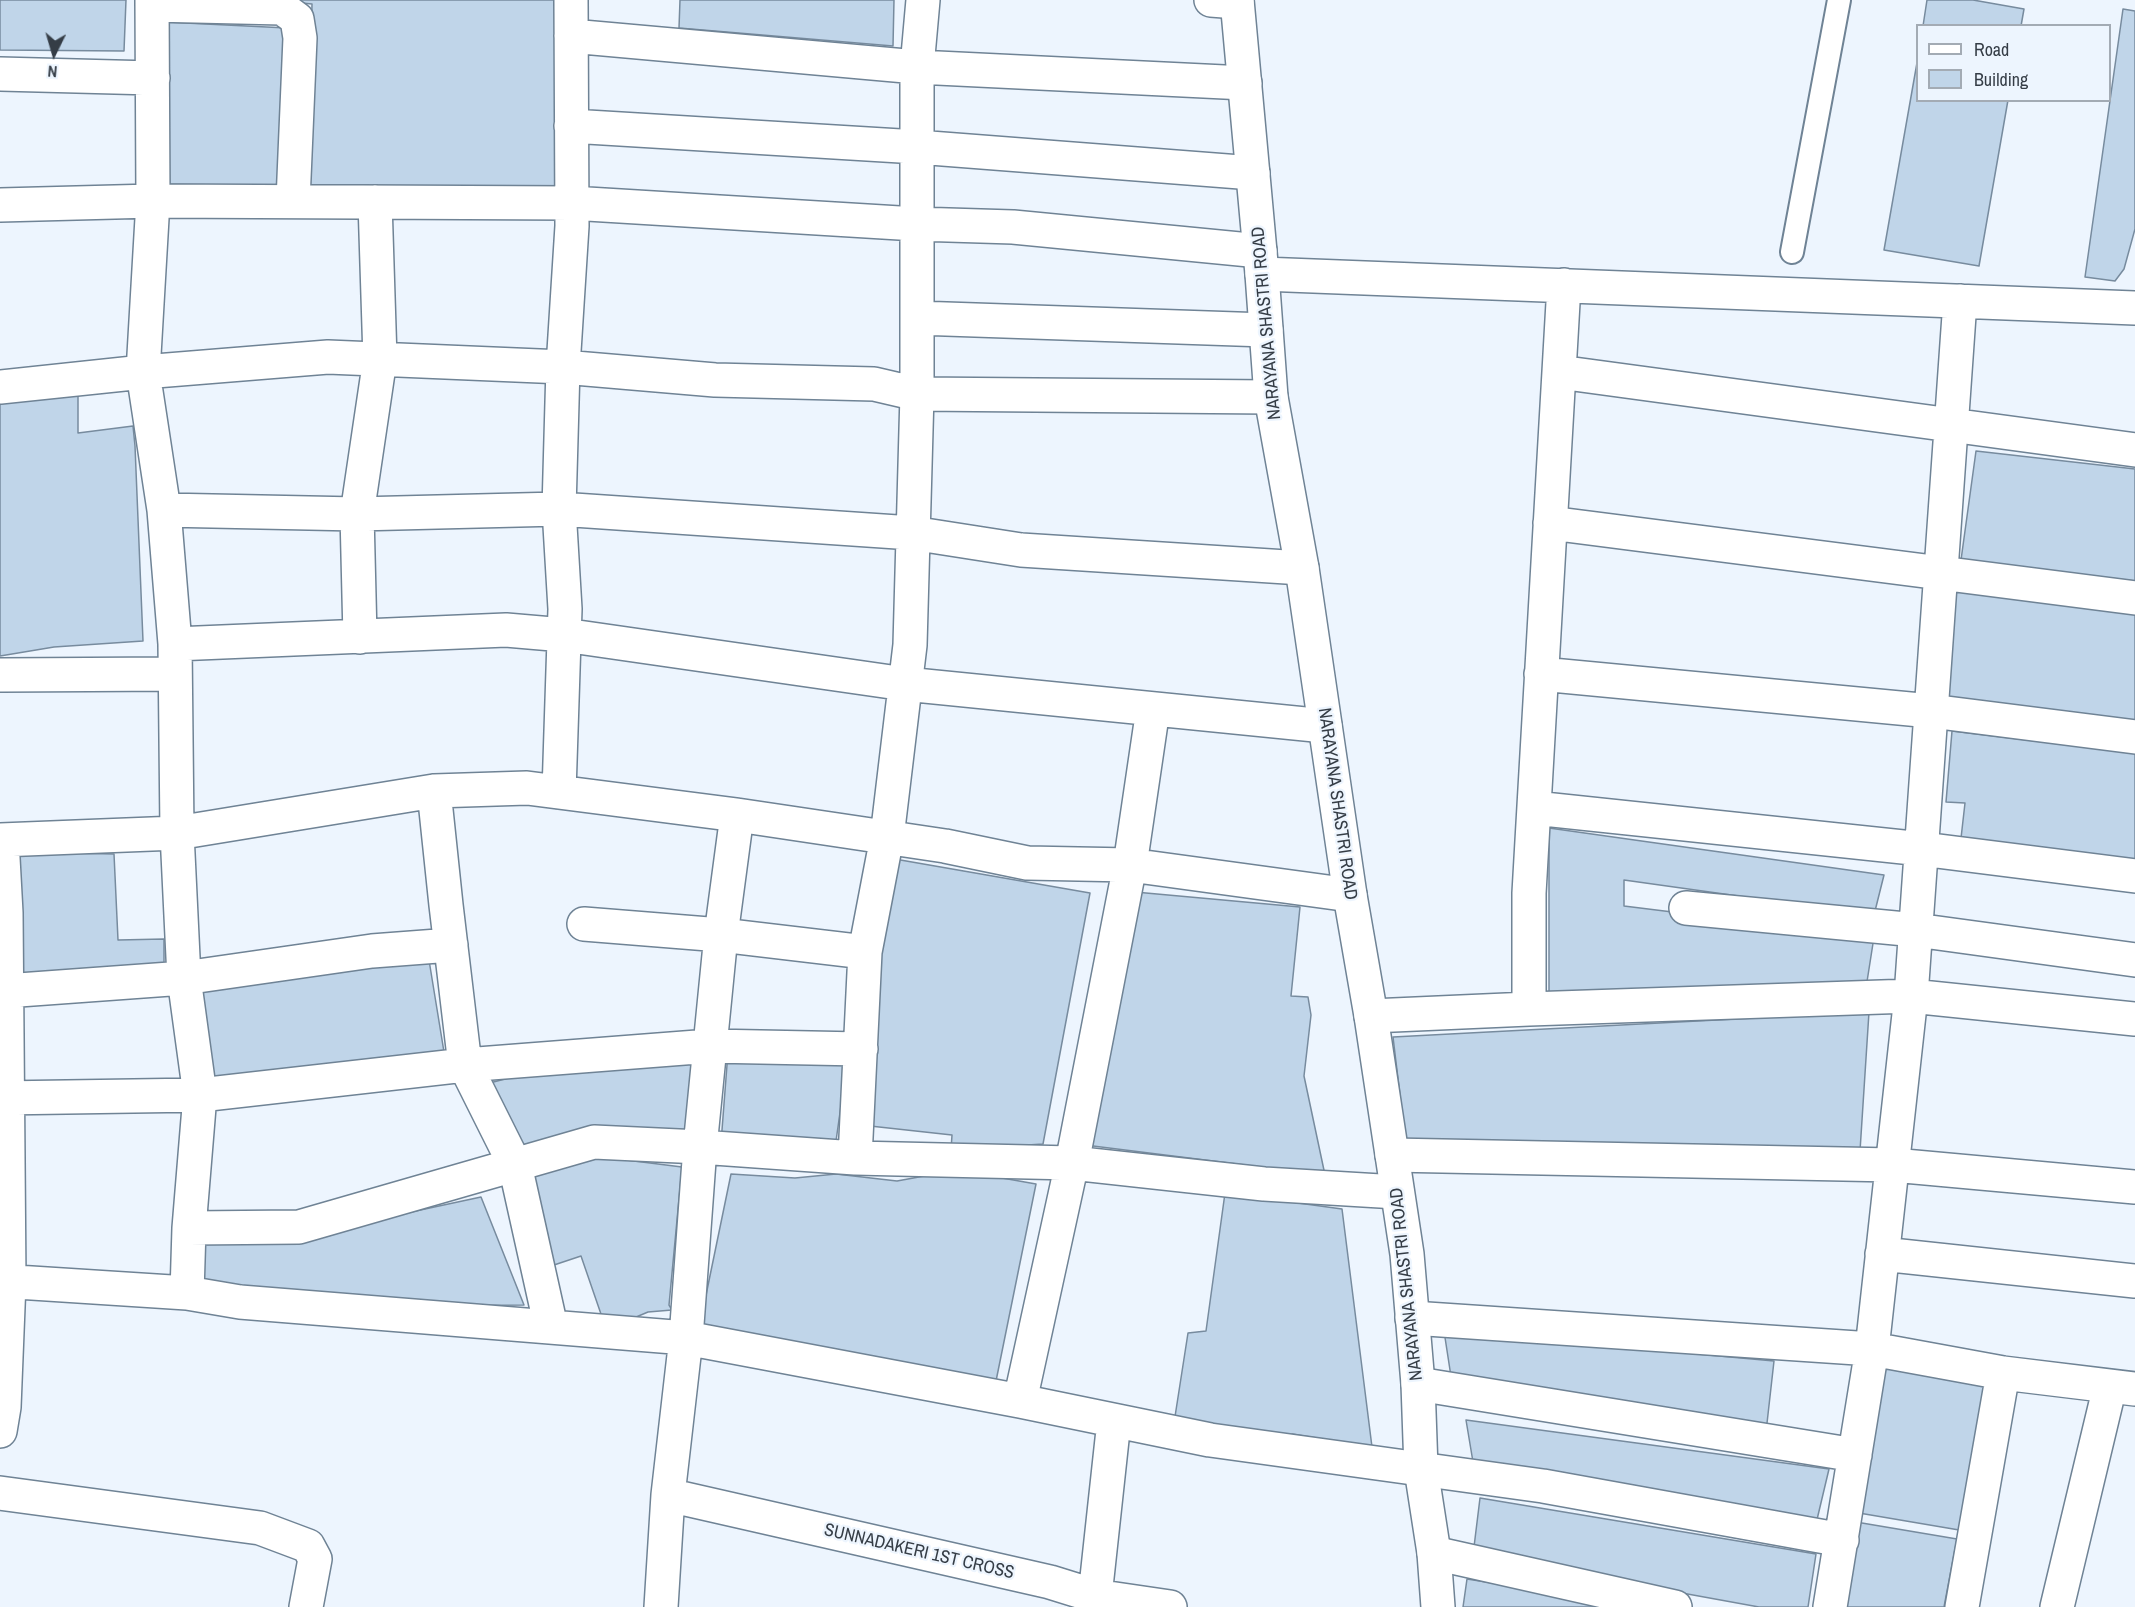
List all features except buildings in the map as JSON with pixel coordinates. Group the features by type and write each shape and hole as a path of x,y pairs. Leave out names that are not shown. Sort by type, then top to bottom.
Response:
{"street":[{"path":"559,792 565,609 559,509 563,367 572,226 571,0"},
{"path":"855,1158 865,952 887,837 910,645 917,394 917,67 923,0"},
{"name":"NARAYANA SHASTRI ROAD","path":"1229,1 1245,83 1271,397 1302,568 1350,895 1407,1254 1418,1384 1421,1469 1434,1553 1438,1607"},
{"path":"187,1293 189,1228 200,1095 184,978 177,833 175,659 164,510 143,372 153,201 152,2 282,8 297,19 300,38 293,201"},
{"path":"571,36 917,67 1245,83"},
{"path":"0,74 153,78"},
{"path":"571,126 917,147 1253,173"},
{"path":"0,205 153,201 571,203 916,224 1013,227 1261,262 1564,285 2135,308"},
{"path":"360,636 357,514 380,359 375,202"},
{"path":"1529,1009 1529,893 1564,285"},
{"path":"1830,1607 1872,1349 1911,996 1960,301"},
{"path":"917,318 1266,330"},
{"path":"0,387 143,372 328,357 563,367 715,380 874,384 917,394 1271,397"},
{"path":"1559,372 2135,450"},
{"path":"164,510 357,514 559,509 912,533 1021,550 1302,568"},
{"path":"1550,523 2135,598"},
{"path":"2,675 175,659 360,636 506,630 564,635 905,684 1325,726"},
{"path":"1541,674 1931,711 2135,737"},
{"path":"1020,1401 1072,1163 1130,865 1153,709"},
{"path":"0,1431 4,1407 6,913 1,840 177,833 434,791 528,788 887,837 1027,863 1130,865 1350,895"},
{"path":"434,791 465,1065 516,1165 551,1327"},
{"path":"1534,808 1922,849 2135,876"},
{"path":"661,1607 668,1495 686,1338 700,1147 721,935 736,815"},
{"path":"1686,908 1916,930 2135,960"},
{"path":"584,924 721,935 865,952"},
{"path":"5,992 184,978 372,951 451,945"},
{"path":"1371,1016 1911,996 2135,1019"},
{"path":"4,1098 200,1095 465,1065 710,1046 861,1049"},
{"path":"189,1228 299,1227 594,1142 855,1158 1072,1163 1264,1184 1397,1192"},
{"path":"1392,1155 1893,1165 2135,1187"},
{"path":"1882,1254 2135,1281"},
{"path":"5,1282 187,1293 240,1302 686,1338 1020,1401 1210,1440 1543,1486 1842,1540"},
{"path":"1412,1318 1872,1349 2003,1372 2122,1387 2057,1607"},
{"path":"1962,1607 2003,1372"},
{"path":"1418,1384 1855,1455"},
{"path":"1095,1596 1114,1421"},
{"path":"0,1493 260,1528 308,1546 315,1559 306,1607"},
{"name":"SUNNADAKERI 1ST CROSS","path":"668,1495 1050,1582 1095,1596 1170,1607"},
{"path":"1434,1553 1675,1607"}],"lane":[{"path":"1792,252 1839,0"}]}
